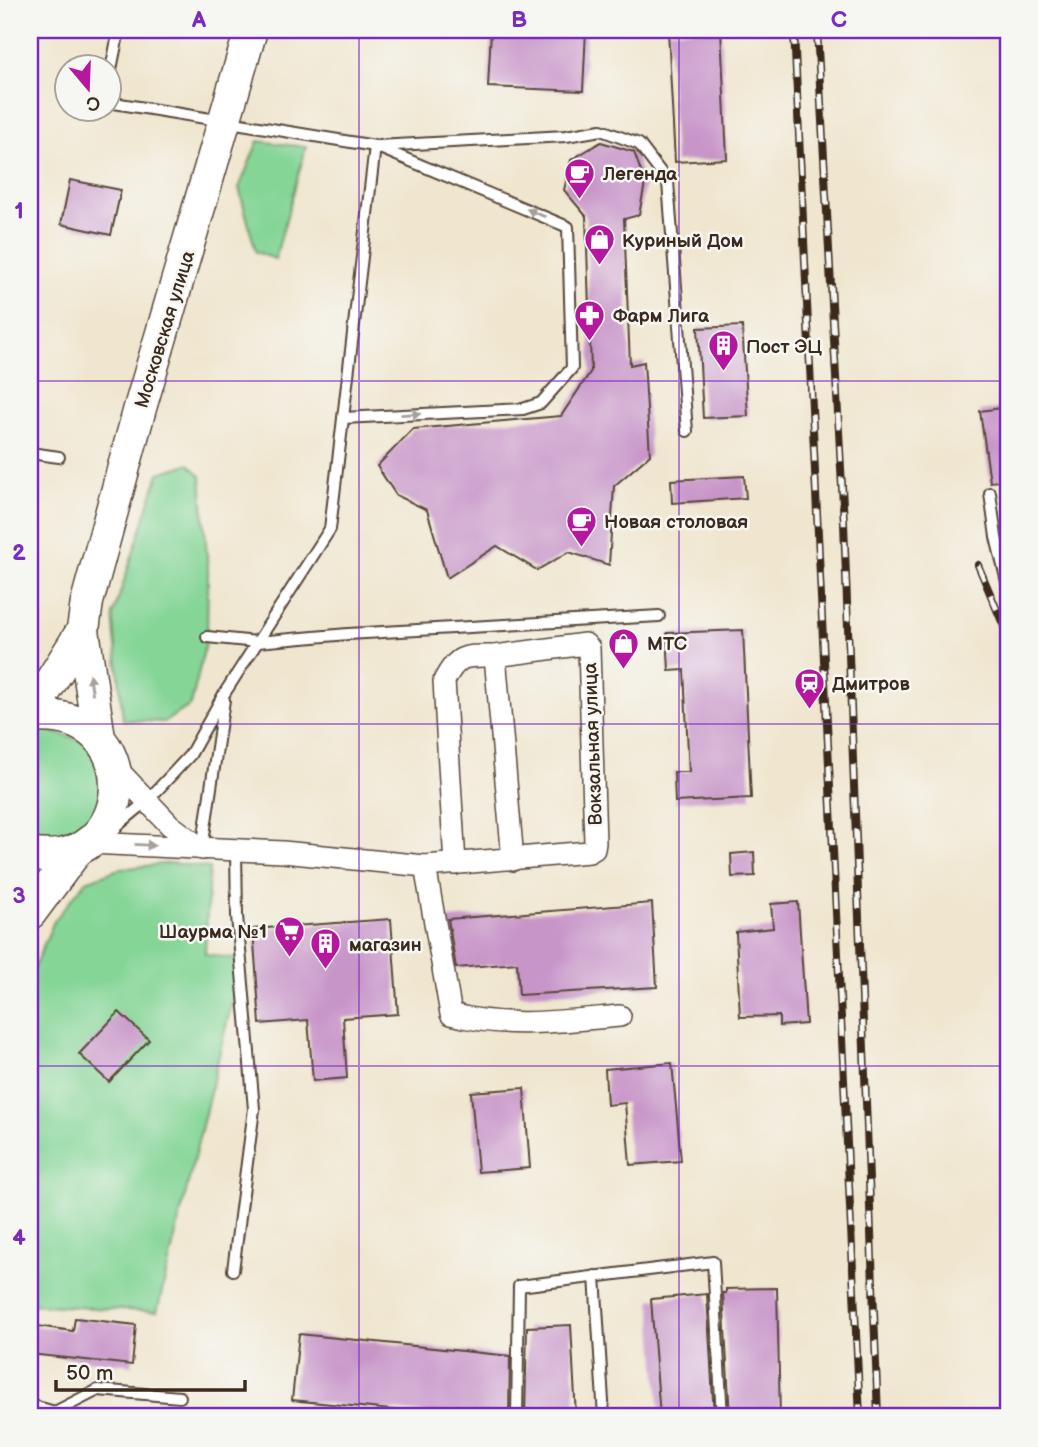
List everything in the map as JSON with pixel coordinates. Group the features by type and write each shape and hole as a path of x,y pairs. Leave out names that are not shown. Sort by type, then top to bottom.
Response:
{"main road":[{"name":"Московская улица","path":"30,913 83,846 106,825 114,808 118,788 115,767 99,738 83,630 88,602 140,408 226,123 251,30"},
{"name":"Московская улица","path":"30,716 83,630"},
{"name":"Московская улица","path":"30,716 49,715 70,719 99,738"},
{"path":"30,854 45,857 83,846"}],"street":[{"name":"Вокзальная улица","path":"83,846 236,850 425,866 513,860 594,849 589,648 584,644 495,656"},
{"path":"454,864 444,681 453,663 465,656 495,656 513,860"},
{"path":"115,767 170,825 202,849"},
{"path":"425,866 451,1014 495,1023 544,1023 620,1016"}],"lane":[{"path":"115,52 119,30"},
{"path":"122,104 375,146 566,136 601,130 639,144 668,182 687,431"},
{"path":"83,846 125,822 190,755 224,694 330,529 375,146"},
{"path":"343,418 523,409 541,403 572,368 568,227 375,146"},
{"path":"30,453 59,457"},
{"path":"990,493 996,537 1008,586"},
{"path":"207,637 257,642 348,634 659,616"},
{"path":"202,849 224,694"},
{"path":"233,1270 254,1110 237,916 236,850"},
{"path":"517,1417 519,1286 713,1262 722,1417"},
{"path":"595,1276 604,1417"},
{"path":"30,1405 55,1412 97,1390 180,1397"}],"green space":[{"path":"258,141 306,147 275,259 256,252 239,188"},
{"path":"189,464 201,476 208,570 207,637 191,705 164,722 123,720 113,615 159,473"},
{"path":"30,726 92,743 109,792 82,837 30,846"},
{"path":"172,863 209,868 205,954 242,960 157,1312 30,1304 30,977 54,921 86,881 119,869"}],"building":[{"path":"491,30 586,30 583,91 488,87"},
{"path":"668,30 721,30 727,159 675,162"},
{"path":"601,142 634,152 645,183 639,215 624,219 630,365 644,362 650,455 614,486 609,565 569,552 537,570 497,546 447,578 427,510 396,495 377,466 413,429 561,416 591,371 586,216 564,190 571,160"},
{"path":"70,180 121,190 111,235 61,224"},
{"name":"Пост ЭЦ","path":"742,326 748,416 703,418 698,328"},
{"path":"1008,407 1008,480 990,482 980,411"},
{"path":"744,476 746,498 672,503 671,480"},
{"path":"743,630 751,798 675,802 674,772 689,772 684,670 669,671 667,633"},
{"path":"754,852 755,876 732,877 731,854"},
{"path":"798,902 806,1024 779,1026 779,1016 740,1017 736,932 773,928 771,904"},
{"path":"652,903 657,987 519,995 517,963 456,968 448,919"},
{"name":"магазин","path":"391,919 398,1014 343,1018 347,1078 313,1081 308,1020 260,1024 253,929"},
{"path":"119,1012 149,1040 109,1082 79,1054"},
{"path":"672,1063 681,1161 630,1165 625,1103 607,1105 605,1069"},
{"path":"524,1088 530,1168 478,1172 471,1092"},
{"path":"777,1288 780,1417 730,1417 723,1293 726,1293 726,1289"},
{"path":"707,1294 714,1417 660,1417 651,1299"},
{"path":"75,1318 136,1325 132,1365 30,1354 30,1325 73,1331"},
{"path":"571,1325 576,1417 525,1417 527,1327"},
{"path":"299,1334 510,1356 509,1417 461,1417 292,1400"}],"railway":[{"path":"794,30 860,1417"},
{"path":"817,30 844,523 878,1417"},
{"path":"978,565 1008,636"}],"place":[{"name":"Легенда","path":"580,200"},
{"name":"Куриный Дом","path":"599,267"},
{"name":"Фарм Лига","path":"590,342"},
{"name":"Пост ЭЦ","path":"723,373"},
{"name":"Новая столовая","path":"581,548"},
{"name":"МТС","path":"624,670"},
{"name":"Дмитров","path":"809,710"},
{"name":"Шаурма №1","path":"290,958"},
{"name":"магазин","path":"326,971"}]}
